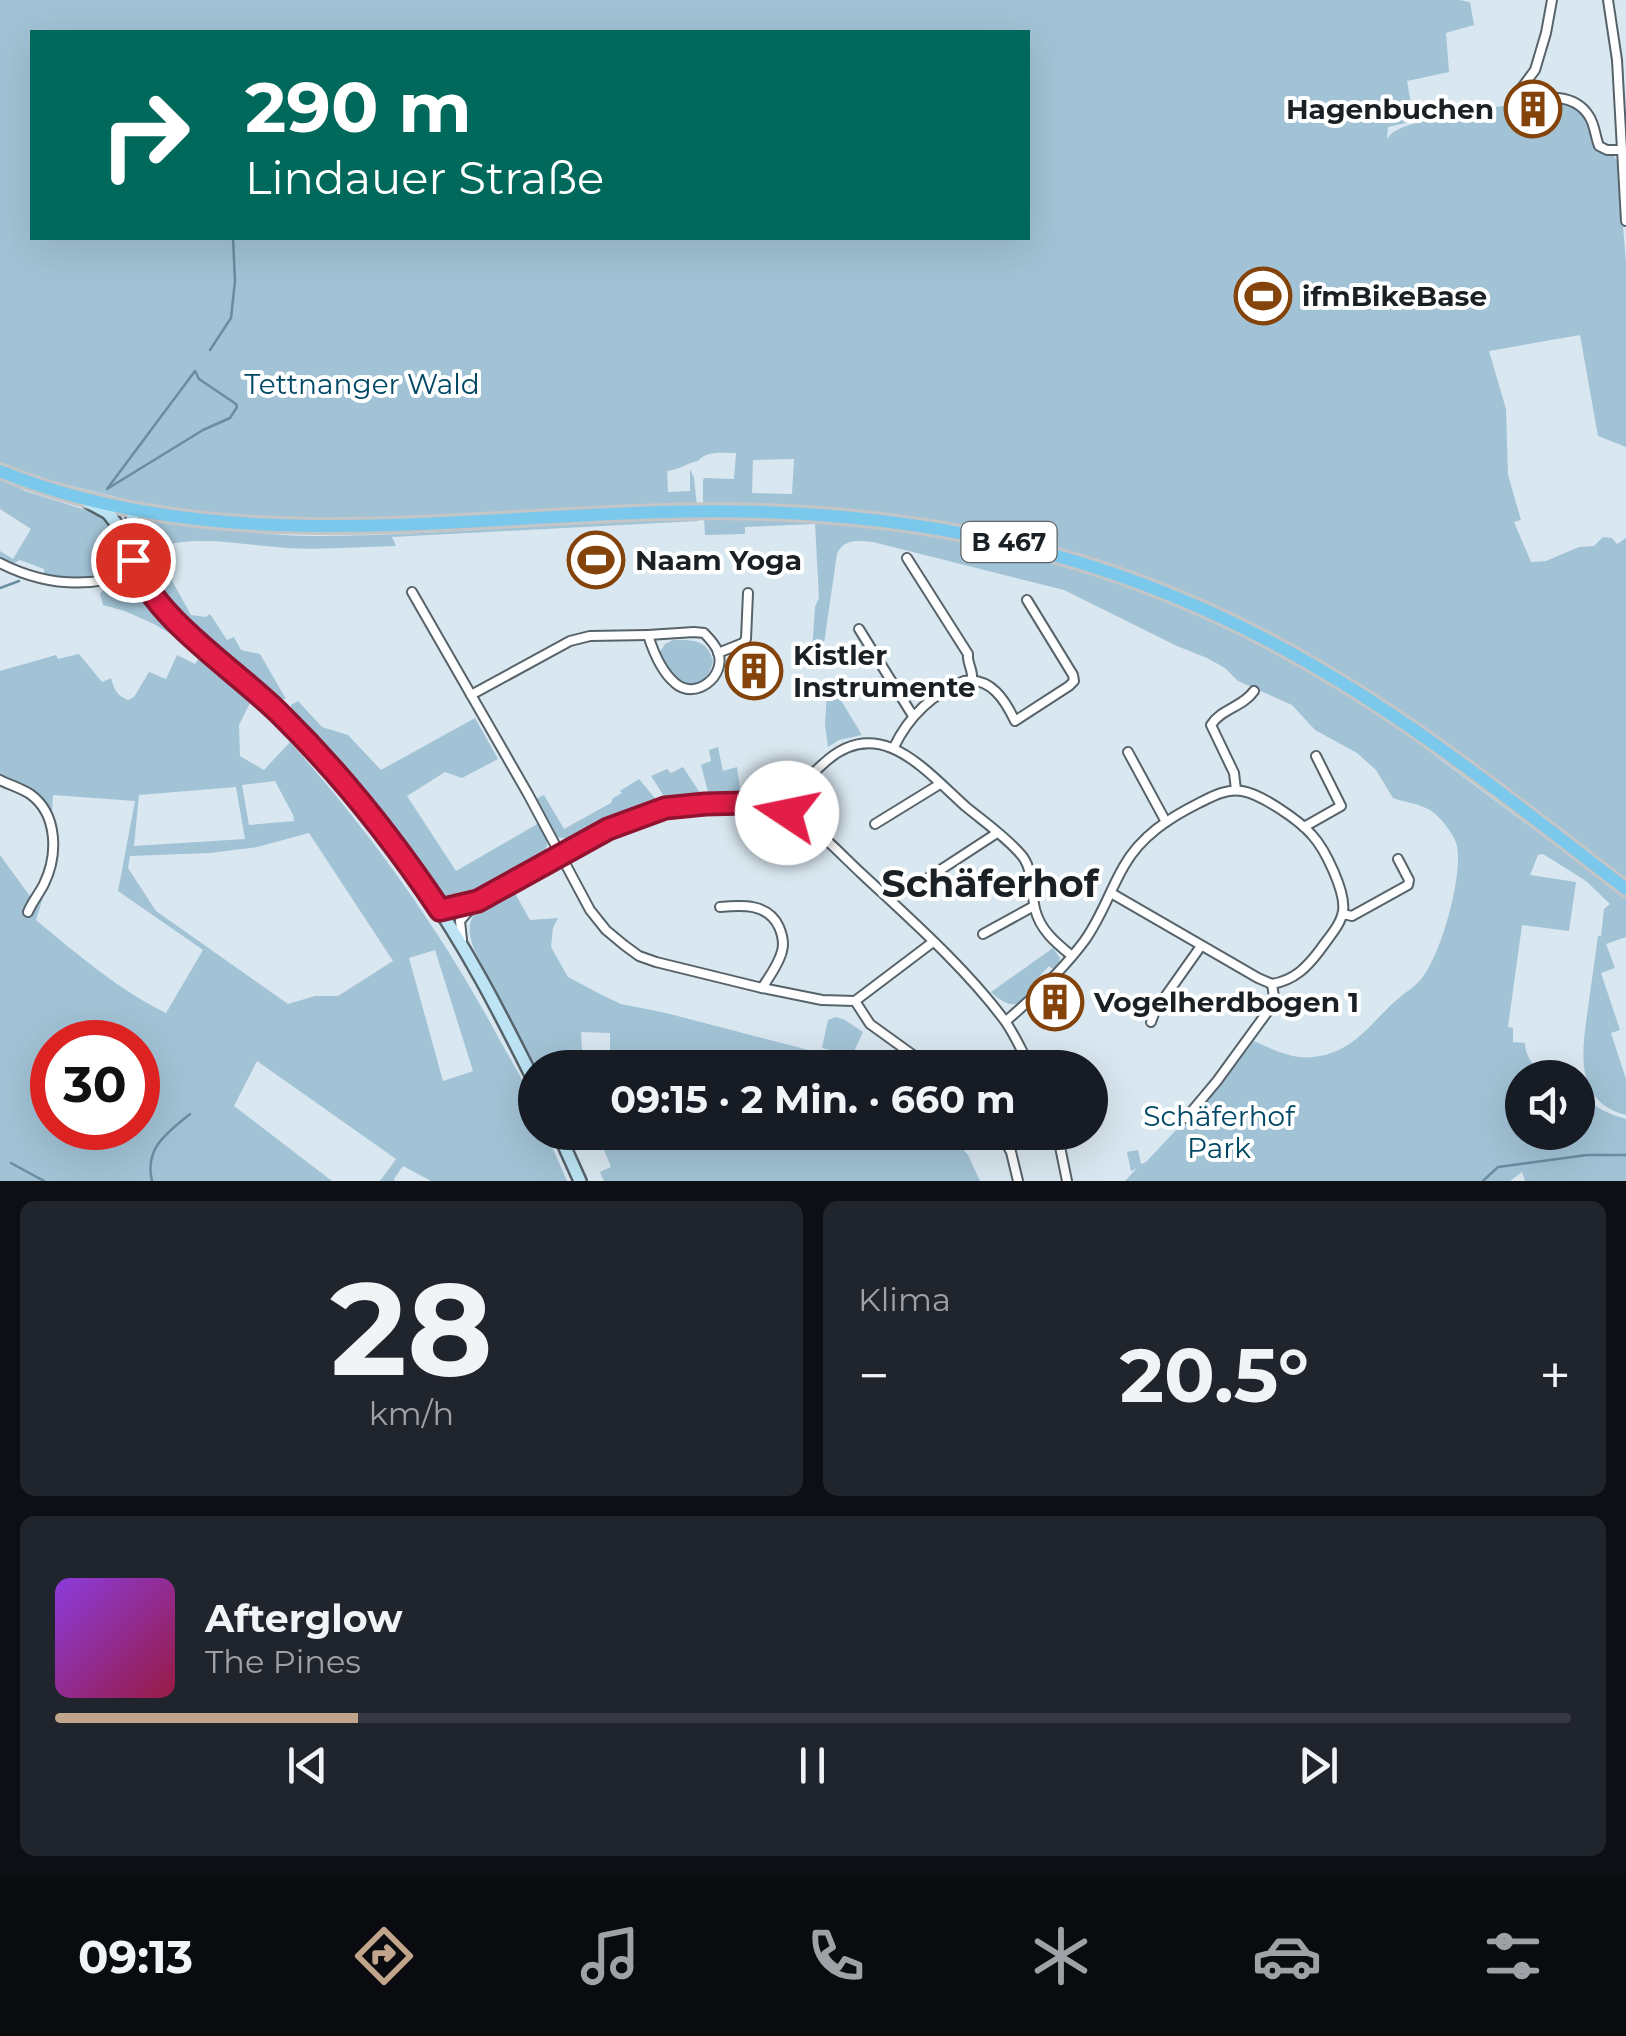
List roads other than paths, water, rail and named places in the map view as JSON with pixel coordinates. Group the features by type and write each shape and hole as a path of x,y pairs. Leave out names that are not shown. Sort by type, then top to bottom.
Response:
{"main road":[{"name":"B 467","path":"0,471 80,497 208,520 381,527 664,512 790,512 895,521 1012,543 1101,568 1154,588 1307,661 1452,756 1626,889"},
{"path":"80,497 108,513 129,540 147,590 168,614 293,727 374,820 440,910 518,1051"},
{"path":"129,540 134,509"},
{"path":"566,1150 580,1181"}],"street":[{"path":"1552,0 1539,60 1515,102 1551,96 1573,102 1588,114 1599,146 1622,150"},
{"path":"1608,0 1616,46 1626,221"},
{"path":"907,558 968,654 972,680"},
{"path":"0,563 28,575 67,584 92,583 137,571"},
{"path":"412,592 580,893 606,930 639,956 762,988 822,1000 854,1001 933,942"},
{"path":"718,652 746,639 748,593"},
{"path":"894,748 913,716 932,698 956,684 972,680 985,683 999,694 1015,721 1074,681 1074,675 1027,600"},
{"path":"859,629 913,716"},
{"path":"472,695 570,641 590,636 704,632 718,652 718,667 709,683 695,690 676,684 648,635"},
{"path":"1236,790 1234,774 1211,726 1218,716 1245,702 1254,691"},
{"path":"787,813 802,784 836,752 865,743 894,748 1017,850 1027,864 1034,906 1042,926 1072,956"},
{"path":"1128,752 1166,822"},
{"path":"1304,827 1341,806 1316,756"},
{"path":"0,780 32,795 46,814 52,832 54,853 50,868 28,912"},
{"path":"874,824 940,784"},
{"path":"1006,1021 1072,956 1102,914 1111,894 1130,856 1139,844 1166,822 1218,794 1246,792 1304,827 1317,841 1339,884 1343,914 1307,967 1288,980 1272,984 1111,894"},
{"path":"440,910 478,901 614,826 665,808 745,803 787,813 832,846 960,968 1006,1021 1021,1050"},
{"path":"928,878 997,833"},
{"path":"1343,914 1352,916 1408,885 1398,859"},
{"path":"465,952 460,921 478,901"},
{"path":"983,934 1034,906"},
{"path":"720,907 755,907 776,920 782,953 762,988"},
{"path":"1151,1022 1201,946"},
{"path":"1186,1118 1271,1007 1272,984"},
{"path":"854,1001 870,1024 906,1050"},
{"path":"1009,1150 1018,1181"},
{"path":"1061,1150 1068,1181"}],"waterway":[{"path":"210,350 231,318 235,281 233,240"},
{"path":"195,371 199,379 236,404 230,418 203,430 107,489 195,371"},
{"path":"0,588 19,581"},
{"path":"152,1181 154,1150 190,1114"},
{"path":"1483,1181 1498,1167 1587,1155 1626,1155"},
{"path":"11,1163 44,1181"}],"place":[{"name":"Hagenbuchen","path":"1533,109"},
{"name":"ifmBikeBase","path":"1263,296"},
{"name":"Naam Yoga","path":"596,560"},
{"name":"Kistler Instrumente","path":"754,671"},
{"name":"Vogelherdbogen 1","path":"1055,1002"}],"district":[{"name":"Schäferhof","path":"990,884"}],"park label":[{"name":"Tettnanger Wald","path":"362,384"},
{"name":"Schäferhof Park","path":"1219,1132"}]}
